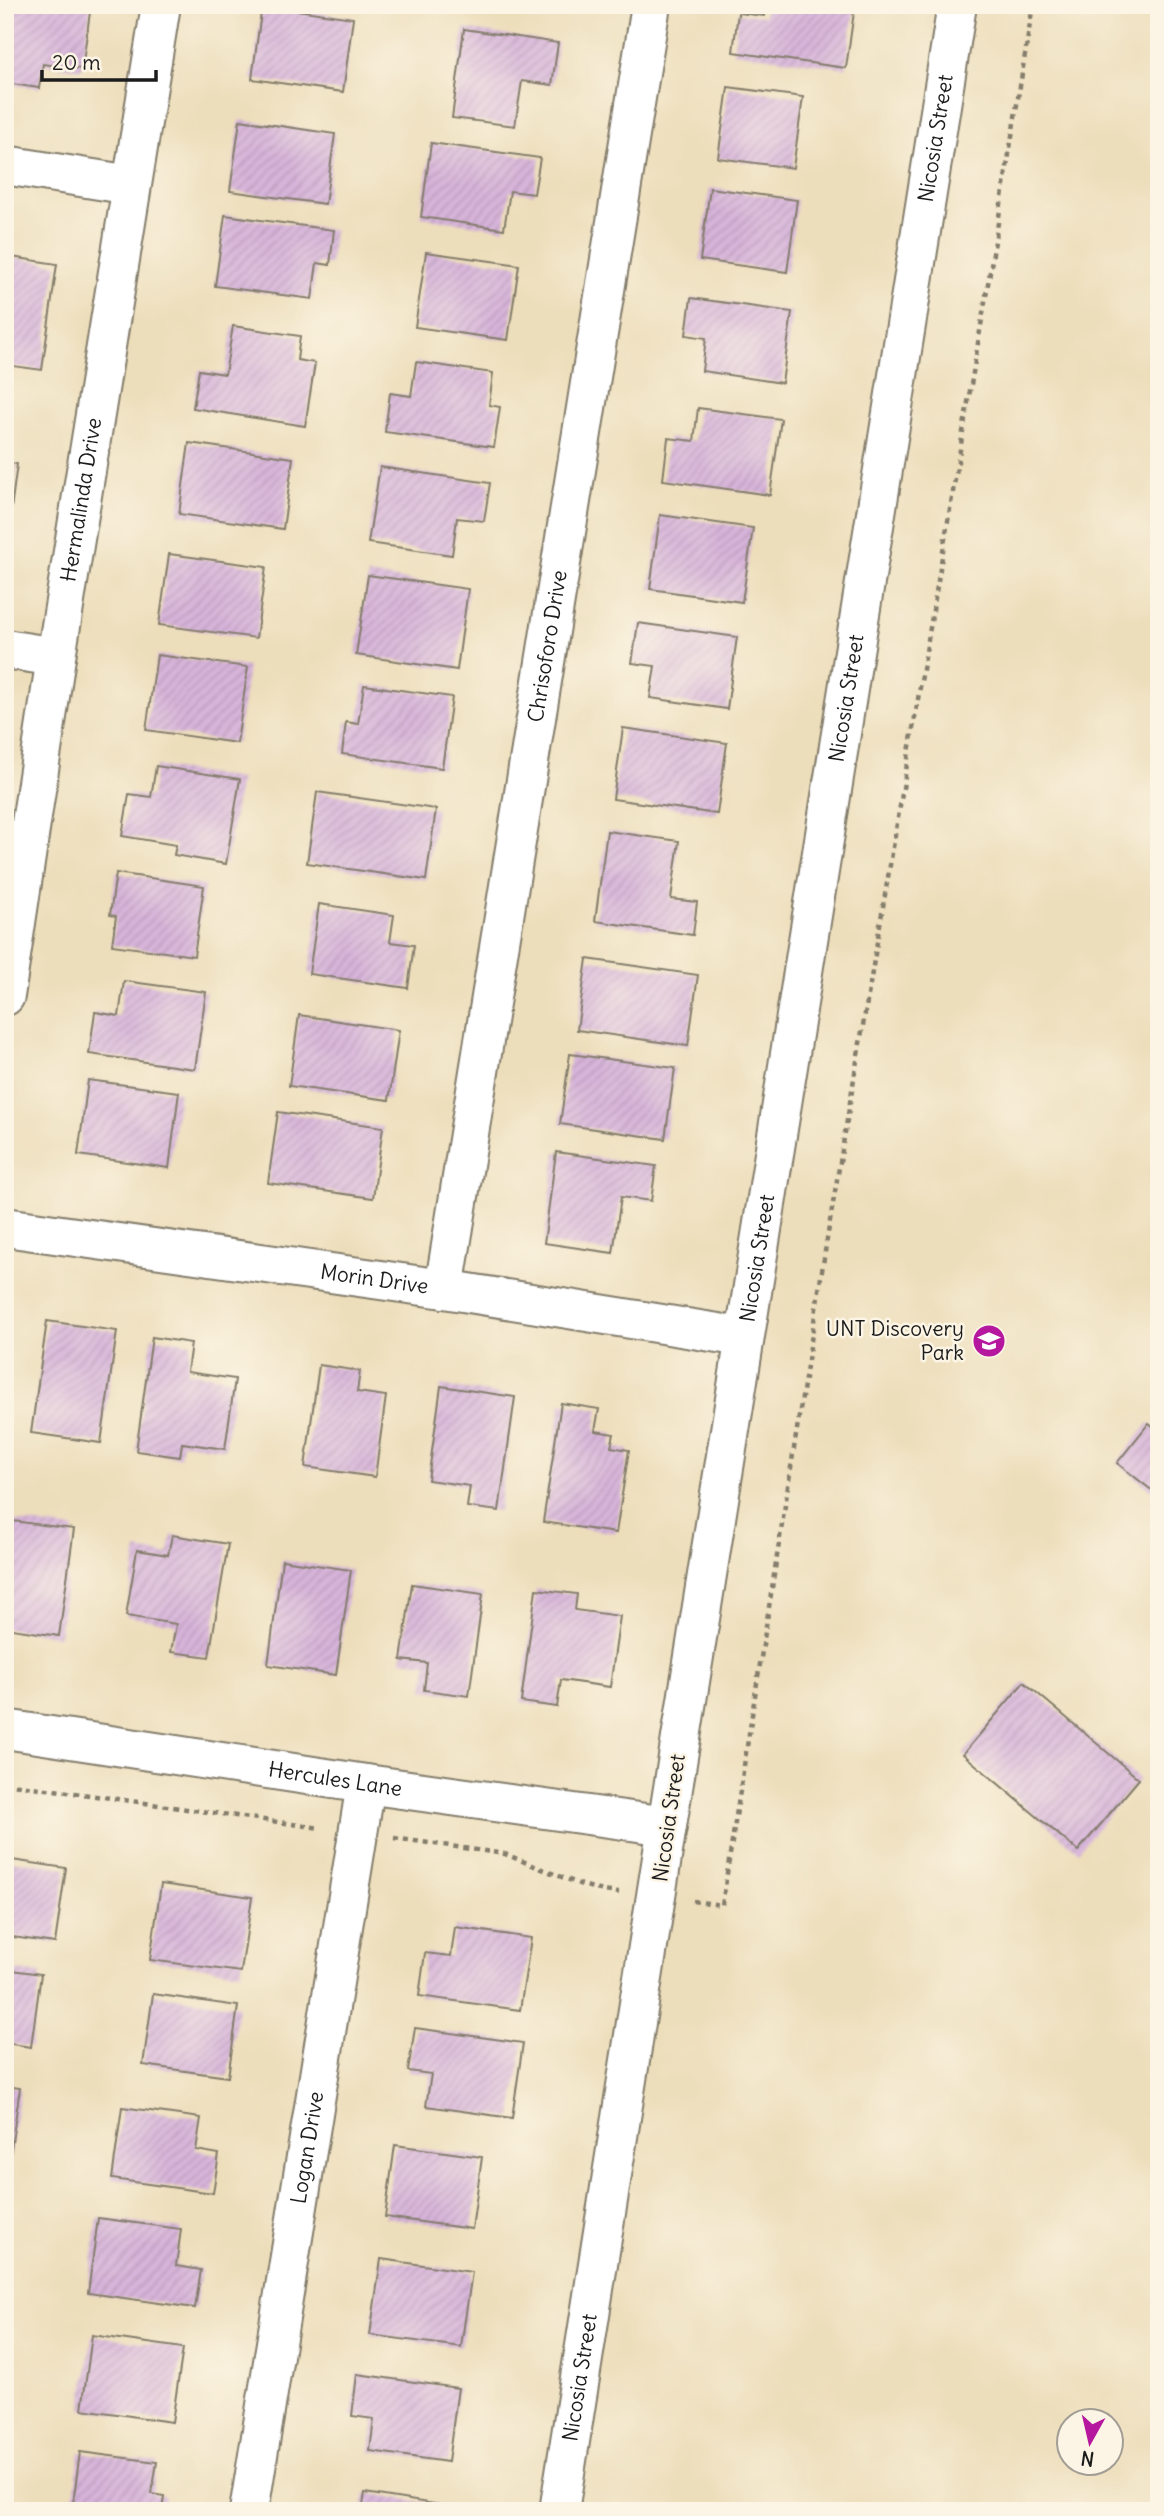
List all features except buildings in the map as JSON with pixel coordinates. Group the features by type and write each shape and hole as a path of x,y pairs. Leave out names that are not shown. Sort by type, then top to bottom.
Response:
{"street":[{"name":"Hermalinda Drive","path":"5,996 56,657 161,5"},
{"name":"Chrisoforo Drive","path":"444,1289 651,5"},
{"name":"Nicosia Street","path":"559,2511 743,1337 957,5"},
{"path":"5,165 131,185"},
{"path":"5,649 56,657"},
{"name":"Morin Drive","path":"5,1227 444,1289 743,1337"},
{"name":"Hercules Lane","path":"5,1729 667,1826"},
{"name":"Logan Drive","path":"249,2511 366,1784"}],"place":[{"name":"UNT Discovery Park","path":"989,1341"}]}
